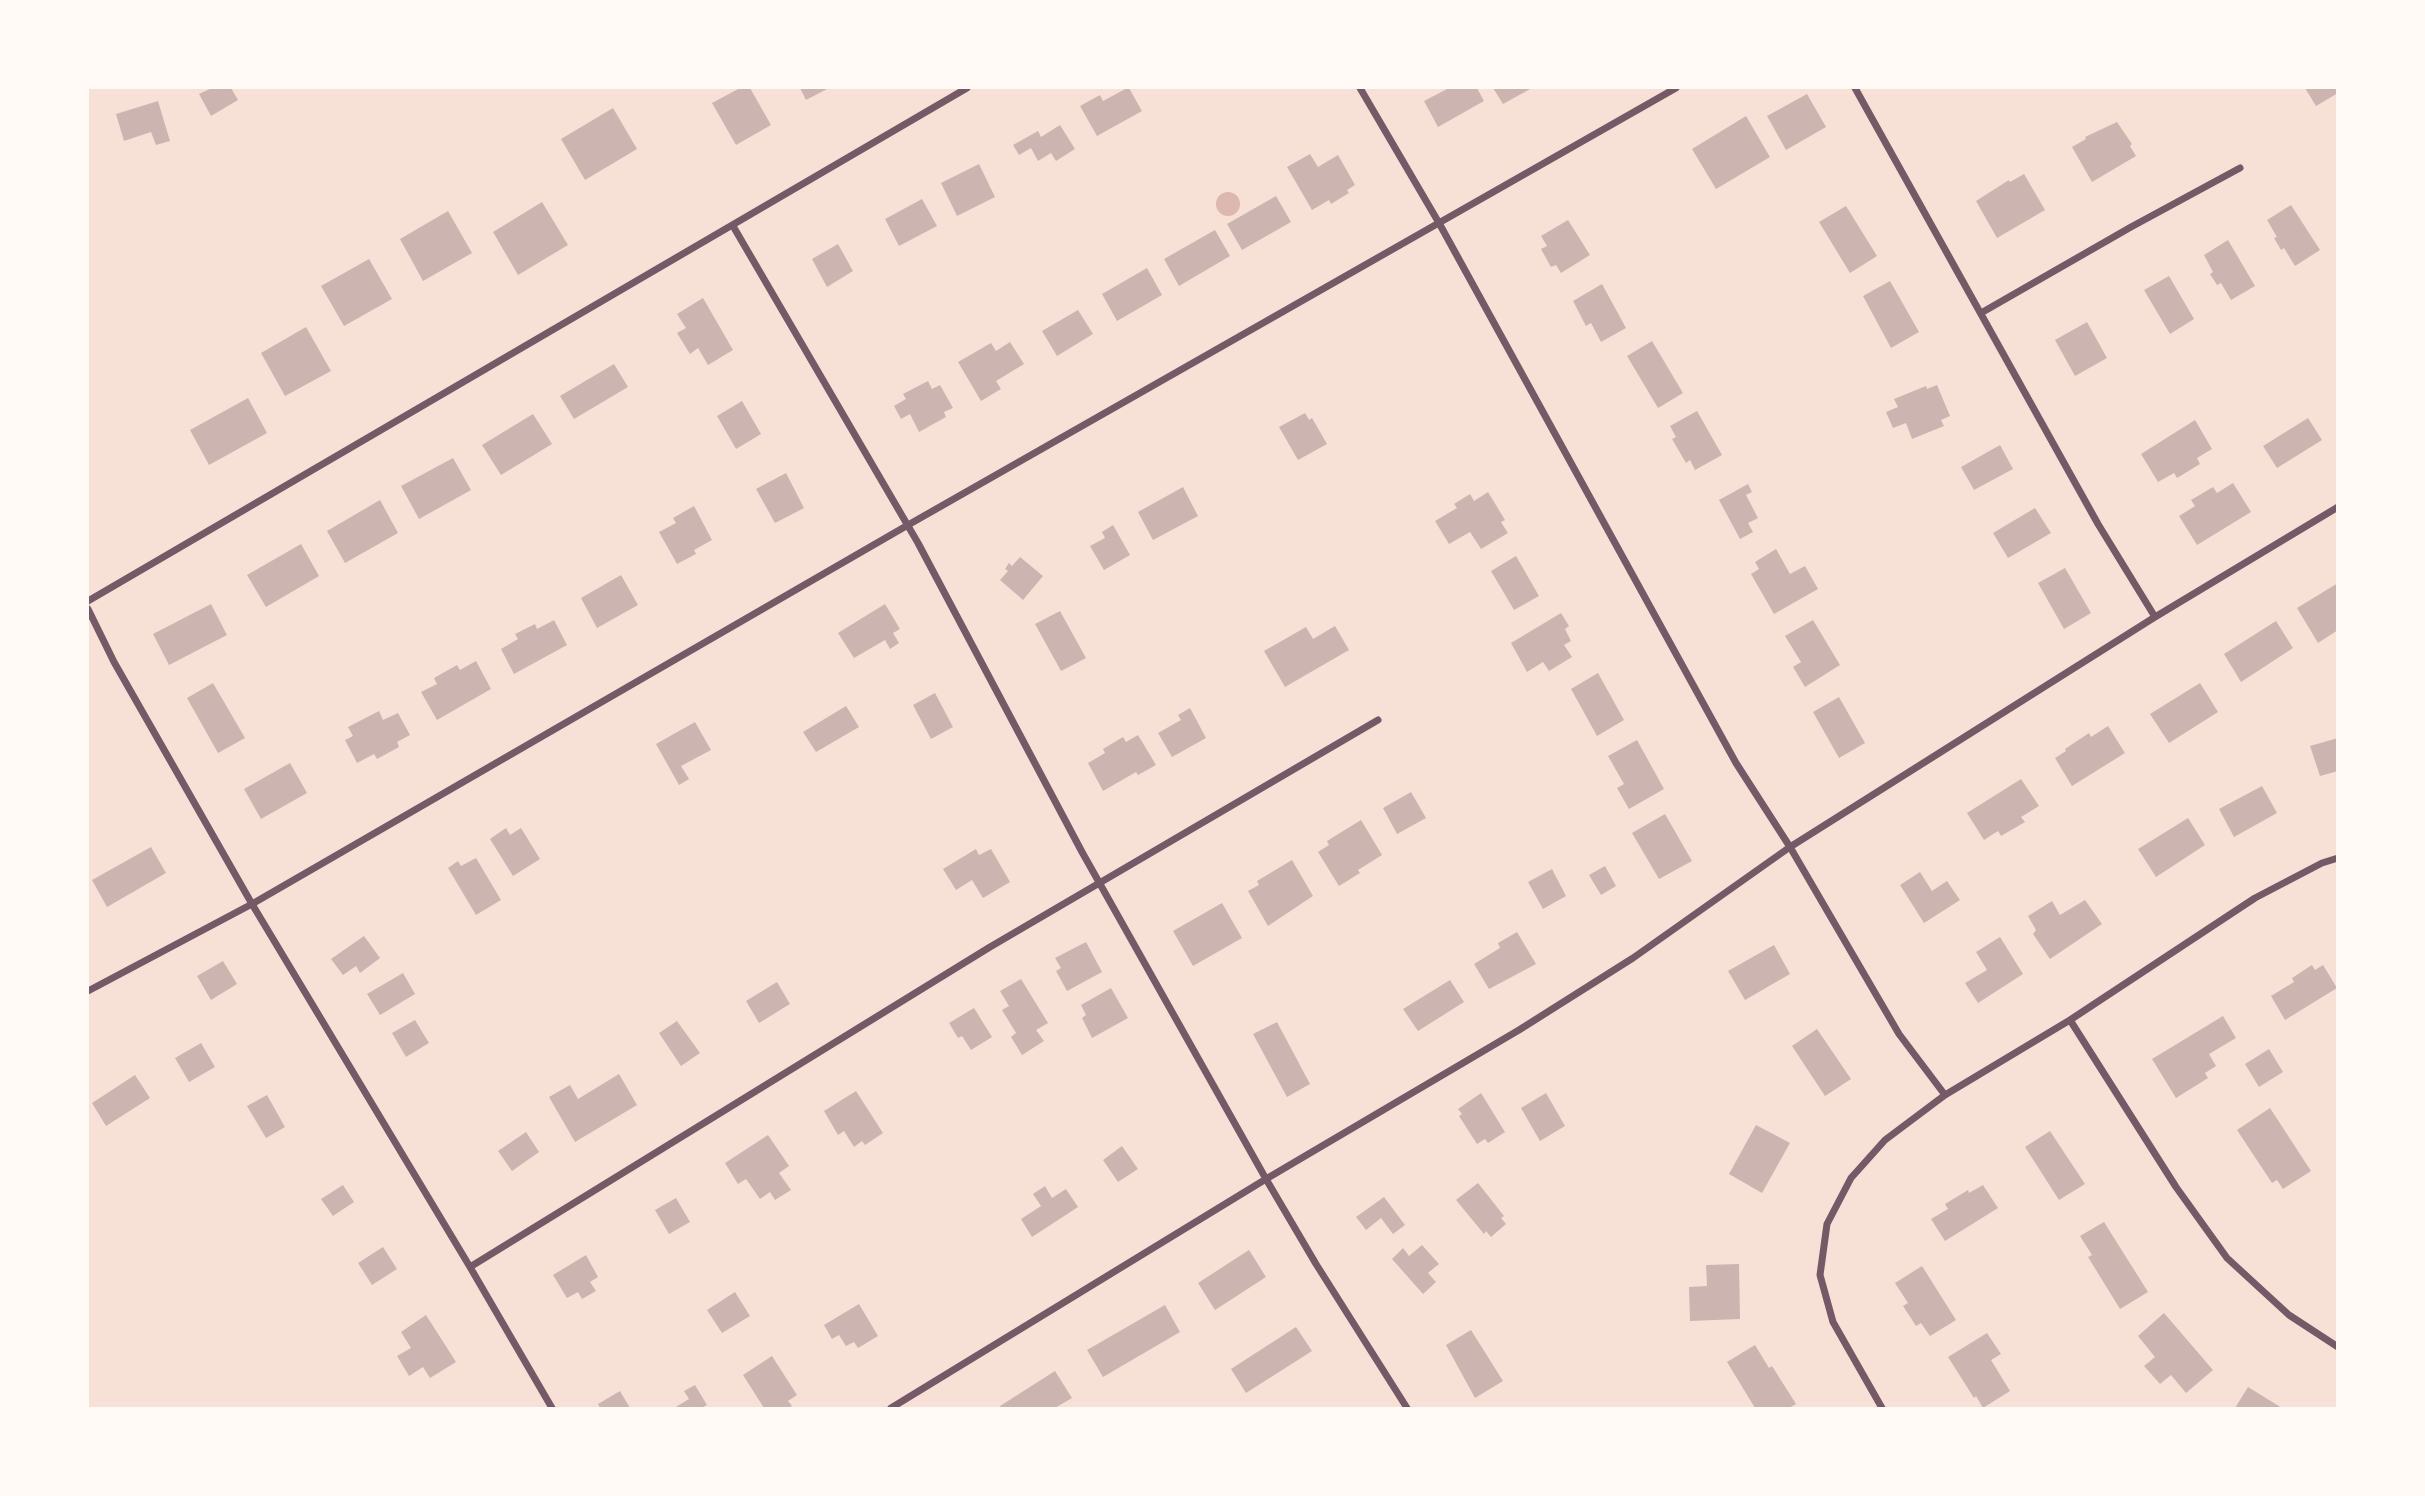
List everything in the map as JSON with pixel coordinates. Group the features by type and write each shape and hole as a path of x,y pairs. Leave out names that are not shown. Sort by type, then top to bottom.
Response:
{"street":[{"path":"88,601 967,88"},
{"path":"1360,88 1439,223 1736,763 1790,847 1899,1034 1945,1096"},
{"path":"88,991 252,904 908,525 1676,88"},
{"path":"1855,88 2098,524 2155,617"},
{"path":"1981,313 2240,168"},
{"path":"733,226 908,525 1100,884 1266,1179 1407,1409"},
{"path":"891,1409 1266,1179 1530,1023 1633,958 1790,847 2155,617 2337,507"},
{"path":"88,609 114,662 252,904 470,1266 552,1409"},
{"path":"470,1266 978,954 1378,720"},
{"path":"1882,1409 1833,1322 1820,1275 1828,1224 1851,1178 1885,1140 1945,1096 2070,1020 2255,898 2337,858"},
{"path":"2070,1020 2176,1187 2227,1258 2289,1315 2337,1347"}],"shaded area":[{"path":"1228,192 1239,199 1240,204 1233,215 1228,216 1217,209 1216,204 1223,193"}],"building":[{"path":"212,88 231,88 238,100 211,116 199,94"},
{"path":"740,88 750,88 771,125 736,145 712,103"},
{"path":"800,88 829,88 806,100"},
{"path":"1127,88 1142,111 1097,136 1080,106 1100,95 1103,101"},
{"path":"1449,88 1477,88 1484,101 1438,127 1424,101"},
{"path":"1493,88 1532,88 1503,104"},
{"path":"2305,88 2338,88 2338,93 2316,106"},
{"path":"1807,94 1826,127 1786,150 1767,116"},
{"path":"158,101 170,141 156,145 151,132 124,141 116,114"},
{"path":"613,108 637,149 585,180 561,139"},
{"path":"1746,116 1770,157 1716,189 1692,149"},
{"path":"2117,122 2132,144 2130,146 2136,156 2092,182 2072,147 2086,139 2085,137"},
{"path":"1060,125 1075,149 1056,161 1051,153 1038,161 1031,148 1019,155 1013,145 1038,131 1041,137"},
{"path":"1310,154 1318,167 1338,155 1355,185 1347,190 1349,193 1331,204 1329,200 1312,210 1287,167"},
{"path":"979,164 995,197 957,216 941,183"},
{"path":"2024,174 2045,210 1997,238 1976,201 2009,180 2010,182"},
{"path":"1276,196 1291,222 1242,250 1227,224"},
{"path":"922,199 937,226 899,246 885,219"},
{"path":"542,202 568,245 518,275 493,232"},
{"path":"2291,205 2320,250 2295,266 2284,248 2281,250 2267,220"},
{"path":"1846,206 1877,256 1850,273 1819,222"},
{"path":"448,211 472,253 423,281 400,239"},
{"path":"1568,220 1590,255 1561,273 1556,265 1551,267 1541,249 1547,246 1541,236"},
{"path":"1215,230 1230,256 1179,286 1164,259"},
{"path":"2228,240 2255,286 2231,300 2221,283 2217,285 2210,274 2213,272 2204,255"},
{"path":"838,244 853,271 827,287 812,259"},
{"path":"369,259 392,299 344,326 321,286"},
{"path":"1147,268 1162,295 1117,321 1102,294"},
{"path":"2169,276 2194,319 2170,334 2144,290"},
{"path":"1890,281 1919,332 1891,348 1863,296"},
{"path":"1602,284 1626,328 1601,342 1591,323 1586,326 1573,301"},
{"path":"703,298 733,350 708,365 698,348 690,354 677,333 686,328 677,314"},
{"path":"1078,310 1093,334 1057,356 1042,331"},
{"path":"2087,322 2107,358 2075,376 2055,340"},
{"path":"306,327 331,371 285,396 261,353"},
{"path":"1652,341 1683,393 1658,408 1627,356"},
{"path":"1010,342 1024,364 996,381 1001,389 981,401 958,362 991,343 996,351"},
{"path":"614,364 628,387 574,419 560,396"},
{"path":"928,381 932,389 940,385 953,408 944,412 946,417 919,432 910,414 901,419 894,406 906,399 903,394"},
{"path":"1937,385 1950,416 1941,420 1944,426 1912,439 1906,423 1893,428 1886,412 1898,407 1894,399 1926,386 1927,389"},
{"path":"248,398 267,433 209,465 190,430"},
{"path":"742,401 761,434 736,449 717,416"},
{"path":"1697,411 1722,455 1695,470 1690,460 1686,463 1672,439 1676,437 1670,426"},
{"path":"1305,413 1309,420 1312,418 1327,444 1298,460 1279,427"},
{"path":"533,414 552,444 501,475 482,445"},
{"path":"2308,418 2322,440 2277,468 2263,446"},
{"path":"2195,420 2212,449 2197,458 2200,464 2177,478 2174,473 2158,482 2141,454"},
{"path":"2000,445 2013,469 1974,490 1961,467"},
{"path":"453,458 471,490 419,519 401,486"},
{"path":"786,473 804,508 775,523 756,489"},
{"path":"2233,483 2251,512 2197,545 2179,516 2195,506 2191,500 2213,487 2217,493"},
{"path":"1748,484 1752,492 1746,495 1758,518 1748,523 1753,532 1740,539 1719,500"},
{"path":"1183,487 1198,516 1153,540 1138,512"},
{"path":"1488,492 1505,520 1501,522 1508,533 1481,549 1470,532 1449,544 1435,521 1457,508 1454,504 1470,494 1474,501"},
{"path":"380,500 398,533 345,563 327,531"},
{"path":"694,506 712,540 694,550 696,554 677,564 659,532 676,523 673,518"},
{"path":"2035,508 2051,533 2008,558 1993,533"},
{"path":"1113,525 1130,555 1104,570 1090,546 1105,538 1102,532"},
{"path":"301,544 319,576 266,607 247,575"},
{"path":"1776,549 1790,574 1805,566 1818,589 1774,614 1751,574 1759,569 1755,562"},
{"path":"1516,556 1539,596 1514,610 1491,571"},
{"path":"1020,557 1043,576 1023,600 1000,580 1008,571 1005,569 1009,563 1012,566"},
{"path":"2065,568 2091,613 2064,629 2038,583"},
{"path":"621,575 638,605 597,628 581,598"},
{"path":"2338,583 2338,630 2318,643 2297,608"},
{"path":"211,604 227,635 169,665 153,634"},
{"path":"885,604 900,629 893,633 899,643 890,649 885,640 854,658 838,633"},
{"path":"1060,611 1086,658 1061,671 1035,624"},
{"path":"1561,613 1569,626 1565,629 1571,641 1564,645 1572,657 1549,671 1543,662 1527,672 1511,643"},
{"path":"554,620 567,645 514,674 501,649 518,639 515,634 535,624 537,629"},
{"path":"1813,620 1840,665 1805,687 1793,667 1801,662 1785,636"},
{"path":"2276,621 2293,648 2241,682 2224,654"},
{"path":"1335,626 1349,650 1285,687 1264,651 1306,627 1313,639"},
{"path":"476,661 491,689 437,720 421,692 437,684 434,678 457,665 460,670"},
{"path":"1598,673 1624,720 1597,736 1571,689"},
{"path":"213,683 245,738 218,753 187,698"},
{"path":"2200,683 2218,712 2169,743 2150,714"},
{"path":"935,693 953,727 931,739 913,705"},
{"path":"1839,697 1865,743 1839,758 1813,712"},
{"path":"846,706 859,727 816,752 803,732"},
{"path":"1190,708 1206,738 1172,757 1158,733 1181,720 1178,715"},
{"path":"379,711 383,720 398,713 410,735 397,742 399,747 377,759 374,754 357,763 345,740 353,736 348,727"},
{"path":"695,722 711,750 681,766 689,779 679,785 656,744"},
{"path":"2108,726 2125,753 2072,786 2055,758 2089,733 2091,737"},
{"path":"1138,735 1156,765 1138,775 1136,772 1103,791 1088,763 1105,753 1103,749 1123,737 1126,742"},
{"path":"2338,738 2338,771 2320,776 2310,746"},
{"path":"1637,740 1664,789 1629,809 1617,788 1624,784 1608,756"},
{"path":"290,763 307,793 261,819 244,789"},
{"path":"2021,779 2039,806 2021,817 2025,822 2001,836 1998,831 1984,840 1967,813"},
{"path":"2262,786 2277,813 2234,837 2219,809"},
{"path":"1411,792 1426,818 1397,834 1383,808"},
{"path":"1665,814 1692,861 1659,879 1632,833"},
{"path":"2188,818 2205,845 2156,877 2138,849"},
{"path":"1361,820 1382,855 1339,886 1318,852 1329,845 1327,841"},
{"path":"506,828 510,835 521,828 540,859 513,876 490,839"},
{"path":"151,847 166,873 107,907 92,880"},
{"path":"976,849 979,855 991,849 1010,882 983,898 972,880 956,890 943,869"},
{"path":"476,858 501,900 476,915 448,868 458,861 461,866"},
{"path":"1292,860 1313,896 1268,926 1248,891 1259,885 1257,881"},
{"path":"1605,866 1616,886 1601,895 1589,875"},
{"path":"1552,869 1566,896 1543,909 1528,882"},
{"path":"1920,872 1932,891 1947,881 1960,900 1924,923 1900,885"},
{"path":"2085,900 2102,924 2050,959 2033,934 2036,930 2028,916 2052,901 2060,915"},
{"path":"1222,903 1242,938 1193,966 1173,931"},
{"path":"1517,932 1536,964 1489,989 1474,964 1500,948 1498,943"},
{"path":"364,936 380,958 360,973 356,966 343,975 331,959"},
{"path":"2000,937 2023,974 1978,1003 1965,983 1987,970 1976,952"},
{"path":"1086,942 1102,972 1067,991 1056,971 1061,968 1055,958"},
{"path":"1774,945 1790,974 1745,1000 1728,971"},
{"path":"223,961 237,984 211,1000 197,976"},
{"path":"2312,965 2315,970 2323,965 2337,988 2285,1020 2271,996 2294,982 2292,978"},
{"path":"403,973 415,994 380,1015 367,994"},
{"path":"1021,979 1048,1023 1036,1030 1044,1041 1022,1055 1011,1037 1016,1033 1002,1010 1009,1006 1000,991"},
{"path":"1450,980 1464,1002 1418,1031 1403,1009"},
{"path":"777,982 790,1004 759,1023 746,1001"},
{"path":"1111,988 1128,1018 1092,1038 1082,1018 1086,1015 1081,1005"},
{"path":"974,1008 992,1037 971,1050 962,1036 958,1038 949,1023"},
{"path":"2223,1016 2236,1038 2209,1054 2216,1066 2205,1073 2208,1078 2176,1098 2152,1059"},
{"path":"415,1020 429,1043 406,1057 392,1033"},
{"path":"677,1021 700,1053 681,1066 659,1033"},
{"path":"1277,1022 1310,1084 1287,1097 1253,1034"},
{"path":"1817,1029 1851,1079 1825,1096 1792,1046"},
{"path":"201,1043 215,1067 189,1082 175,1058"},
{"path":"2269,1049 2283,1072 2259,1087 2245,1064"},
{"path":"619,1074 637,1105 575,1142 549,1097 570,1085 578,1099"},
{"path":"135,1075 150,1098 106,1126 92,1103"},
{"path":"856,1091 883,1133 865,1145 862,1141 854,1147 844,1131 838,1135 824,1111"},
{"path":"1481,1093 1505,1132 1488,1143 1485,1139 1477,1144 1459,1116 1462,1114 1458,1109"},
{"path":"1546,1093 1565,1126 1540,1141 1521,1108"},
{"path":"267,1095 285,1127 266,1138 247,1106"},
{"path":"2270,1108 2311,1171 2283,1189 2277,1180 2272,1183 2237,1130"},
{"path":"1756,1125 1790,1143 1762,1193 1729,1174"},
{"path":"2050,1131 2085,1184 2059,1200 2025,1147"},
{"path":"526,1132 539,1152 512,1171 498,1151"},
{"path":"768,1135 789,1166 779,1173 791,1190 775,1200 770,1192 760,1199 746,1179 738,1184 725,1163"},
{"path":"1122,1146 1138,1169 1118,1182 1103,1160"},
{"path":"1478,1183 1504,1216 1501,1218 1506,1224 1491,1237 1486,1231 1484,1234 1456,1200"},
{"path":"343,1185 354,1202 333,1216 321,1199"},
{"path":"1983,1185 1998,1208 1945,1241 1931,1219 1948,1209 1945,1204 1968,1190 1969,1193"},
{"path":"1045,1186 1052,1198 1066,1189 1078,1207 1032,1237 1021,1219 1041,1206 1033,1194"},
{"path":"1384,1197 1405,1225 1393,1234 1381,1218 1366,1230 1356,1217"},
{"path":"676,1198 690,1222 669,1234 655,1210"},
{"path":"2104,1222 2148,1292 2120,1309 2088,1257 2092,1255 2080,1236"},
{"path":"1422,1245 1439,1264 1428,1273 1436,1282 1423,1294 1392,1259 1403,1248 1409,1256"},
{"path":"383,1247 397,1269 372,1285 358,1263"},
{"path":"1249,1250 1266,1277 1215,1310 1198,1283"},
{"path":"586,1255 598,1277 590,1282 596,1291 582,1299 578,1292 567,1298 553,1275"},
{"path":"1739,1264 1740,1319 1690,1321 1689,1287 1707,1286 1706,1265"},
{"path":"1922,1266 1956,1320 1930,1336 1921,1323 1916,1326 1903,1306 1908,1303 1895,1283"},
{"path":"735,1292 750,1316 722,1333 707,1310"},
{"path":"859,1304 878,1336 858,1348 854,1342 846,1346 839,1335 832,1339 824,1325"},
{"path":"1165,1305 1180,1332 1103,1377 1087,1350"},
{"path":"2164,1313 2213,1370 2186,1393 2171,1375 2160,1384 2144,1366 2155,1357 2138,1336"},
{"path":"426,1315 456,1362 430,1378 423,1367 409,1376 397,1356 411,1348 401,1332"},
{"path":"1296,1327 1312,1351 1246,1393 1231,1369"},
{"path":"1471,1330 1503,1381 1475,1398 1446,1345"},
{"path":"1987,1333 2001,1354 1991,1360 2010,1391 1983,1408 1948,1357"},
{"path":"1755,1345 1796,1404 1789,1408 1755,1408 1727,1362"},
{"path":"772,1356 797,1395 788,1401 792,1406 788,1408 764,1408 743,1375"},
{"path":"1055,1371 1072,1398 1055,1408 1001,1408 1000,1406"},
{"path":"695,1385 707,1405 701,1408 674,1408 689,1399 684,1391"},
{"path":"2248,1387 2282,1408 2235,1408"},
{"path":"620,1391 630,1408 600,1408 598,1404"}]}
